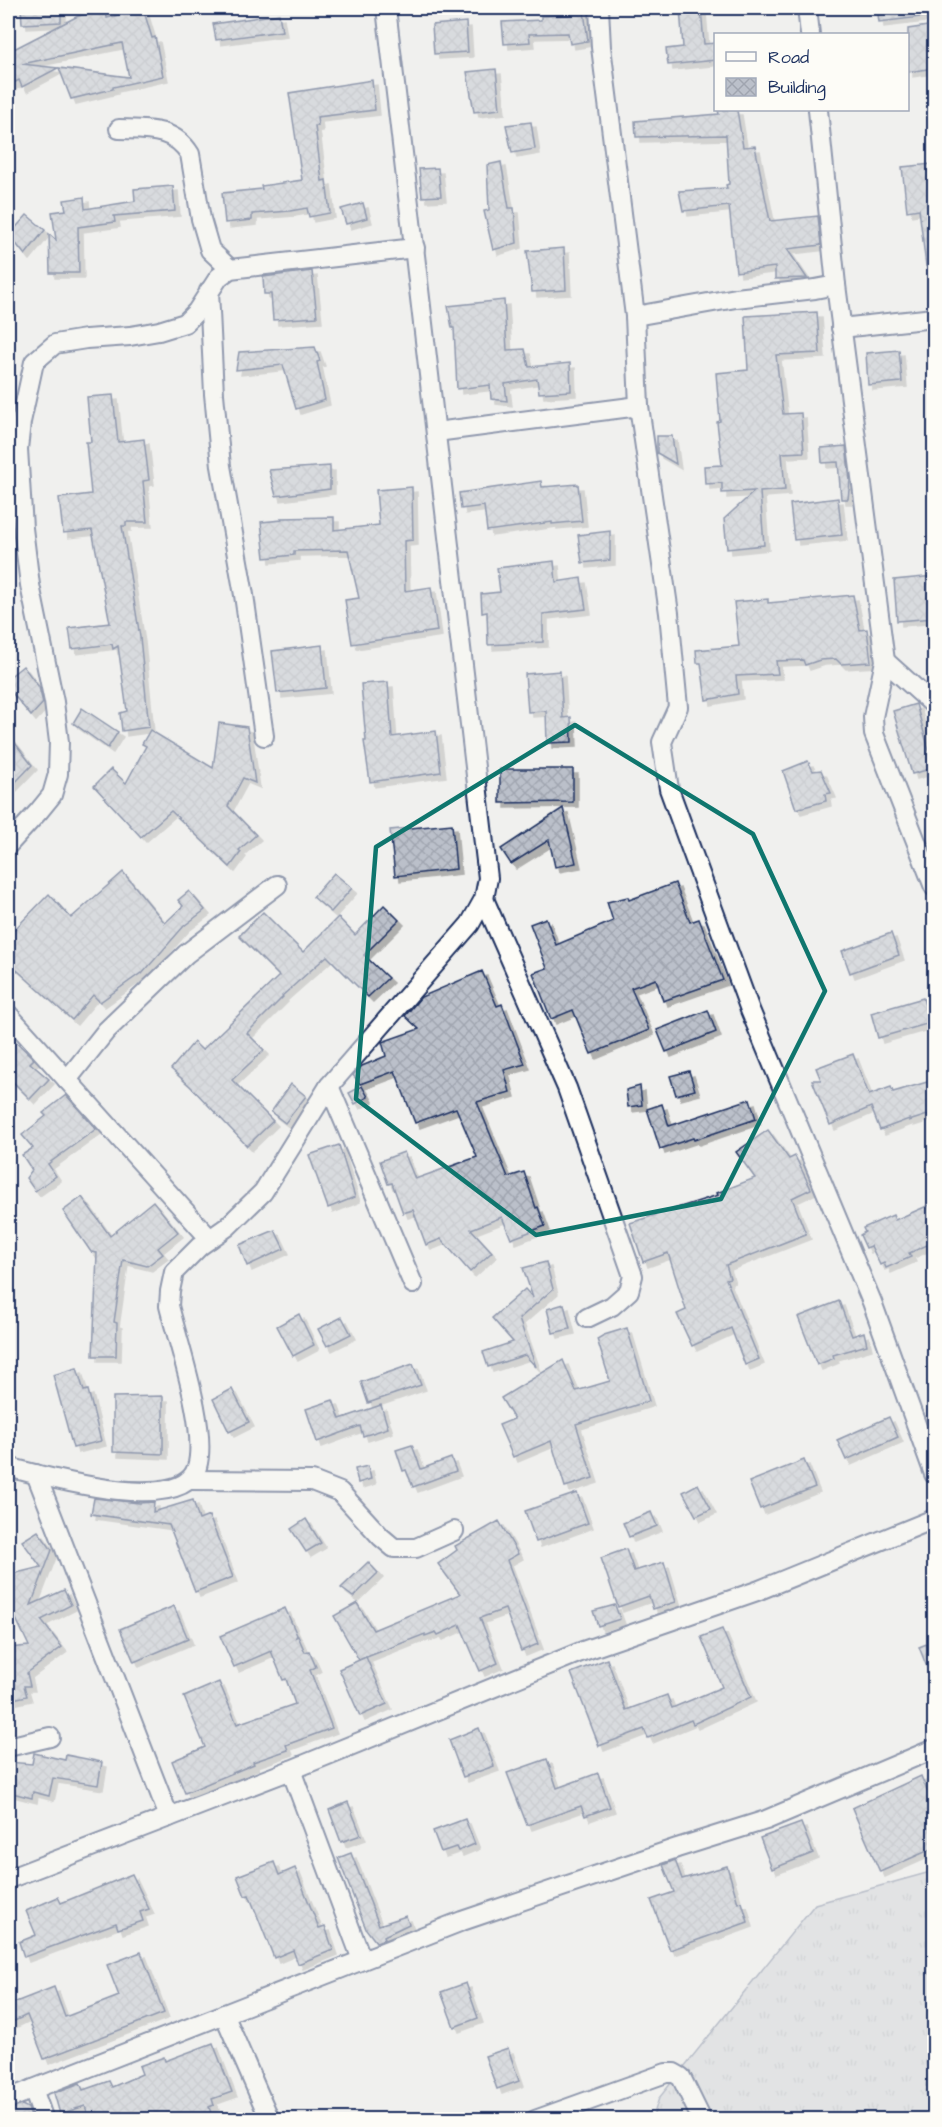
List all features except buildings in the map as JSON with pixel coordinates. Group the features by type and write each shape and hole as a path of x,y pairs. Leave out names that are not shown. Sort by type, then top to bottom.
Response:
{"street":[{"path":"8,1467 59,1481 122,1490 158,1491 180,1486 189,1480 197,1469 198,1421 170,1306 174,1272 210,1239 227,1227 263,1192 329,1086 470,924 484,899 488,878 386,8"},
{"path":"599,8 601,47 635,316 639,406 669,613 678,707 662,742 669,789 750,1010 872,1302 934,1474"},
{"path":"807,8 810,33"},
{"path":"818,111 841,328 885,661 873,717 874,734 934,887"},
{"path":"119,129 159,130 184,144 190,154 201,219 210,250 230,269"},
{"path":"8,845 52,795 58,774 59,742 54,702 30,585 21,505 18,449 21,422 34,362 55,344 130,336 159,331 185,323 197,311 219,277 230,269 415,248"},
{"path":"635,316 736,298 836,285"},
{"path":"209,291 214,393 221,466 244,595 264,736"},
{"path":"841,328 934,318"},
{"path":"436,432 639,406"},
{"path":"885,661 934,705"},
{"path":"67,1080 106,1031 186,954 277,885"},
{"path":"484,899 567,1088 633,1276 628,1291 621,1298 587,1318"},
{"path":"8,1014 210,1239"},
{"path":"329,1086 412,1284"},
{"path":"36,1474 169,1817"},
{"path":"189,1480 312,1481 340,1492 394,1548 416,1548 454,1531"},
{"path":"8,1879 291,1770 583,1651 757,1591 934,1519"},
{"path":"8,1747 50,1737"},
{"path":"8,2098 462,1921 766,1820 934,1749"},
{"path":"291,1770 362,1960"},
{"path":"224,2014 270,2120"},
{"path":"535,2120 666,2073 674,2073 681,2077 702,2120"},
{"path":"33,2089 44,2120"}],"highlighted area":[{"path":"575,725 753,834 825,991 721,1199 536,1235 356,1099 376,847"}],"green space":[{"path":"934,1871 934,2034 926,2086 934,2088 934,2119 652,2120 659,2098 815,1904"}]}
